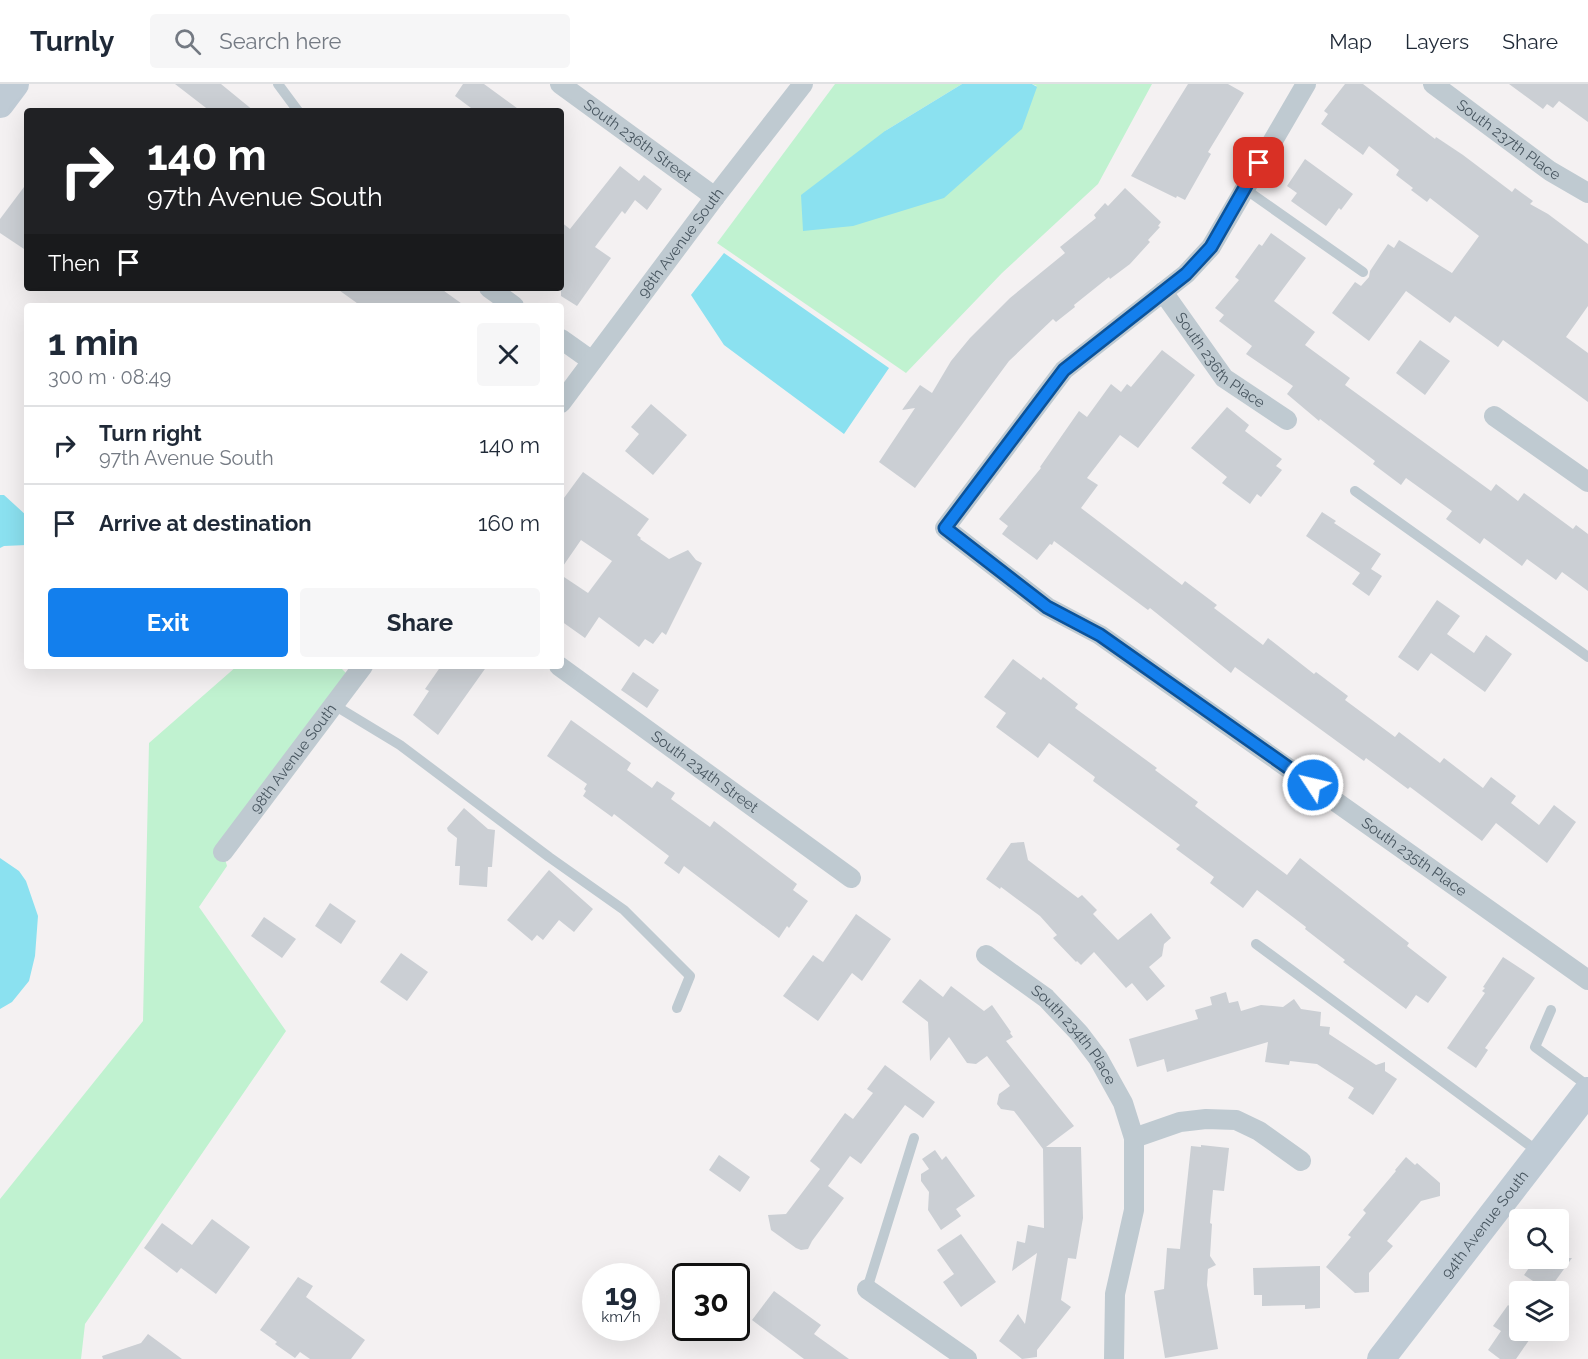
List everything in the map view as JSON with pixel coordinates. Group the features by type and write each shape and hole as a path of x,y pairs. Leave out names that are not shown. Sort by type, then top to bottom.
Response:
{"street":[{"path":"0,104 15,84"},
{"name":"South 236th Street","path":"560,84 715,197"},
{"name":"98th Avenue South","path":"564,399 803,84"},
{"path":"1163,292 1186,274 1211,247 1306,84"},
{"name":"South 237th Place","path":"1433,84 1550,171 1588,193"},
{"path":"493,291 510,303"},
{"name":"South 236th Place","path":"1163,292 1224,378 1287,420"},
{"name":"South 235th Place","path":"1163,292 1064,370 945,528 1047,607 1100,635 1588,980"},
{"path":"564,341 592,361"},
{"path":"1494,416 1588,482"},
{"name":"98th Avenue South","path":"223,852 361,669"},
{"name":"South 234th Street","path":"563,669 851,878"},
{"name":"South 234th Place","path":"986,955 1046,998 1079,1033 1098,1058 1123,1103 1134,1138 1134,1210 1114,1294 1114,1359"},
{"name":"94th Avenue South","path":"1382,1359 1588,1091"},
{"path":"1134,1138 1180,1122 1206,1119 1236,1120 1259,1131 1301,1161"},
{"path":"867,1289 967,1359"}],"lane":[{"path":"278,84 296,108"},
{"path":"1245,189 1363,272"},
{"path":"1355,491 1588,657"},
{"path":"334,705 400,745 549,857 624,910 690,976 677,1008"},
{"path":"1256,944 1540,1153"},
{"path":"1551,1010 1535,1047 1588,1086"},
{"path":"867,1289 914,1138"}],"green space":[{"path":"835,84 962,84 885,131 1037,86 1032,84 1152,84 1098,184 1002,273 906,373 717,243"},
{"path":"234,669 342,669 353,680 223,852 227,866 199,907 286,1031 85,1324 81,1359 0,1359 0,1199 143,1021 149,743"}],"water":[{"path":"962,84 1032,84 1037,87 1022,129 944,198 853,226 803,231 801,195 885,131"},
{"path":"724,253 889,368 844,434 724,345 691,295"},
{"path":"0,495 4,495 24,513 24,545 0,548"},
{"path":"0,858 19,871 26,881 38,916 35,956 29,981 12,1002 0,1009"}],"building":[{"path":"175,84 221,84 250,108 206,108"},
{"path":"463,84 484,84 517,108 471,108 455,96"},
{"path":"1188,84 1228,84 1244,93 1208,152 1211,154 1185,200 1177,196 1176,198 1131,176"},
{"path":"1345,84 1363,84 1435,139 1436,137 1463,155 1512,192 1515,188 1533,201 1530,204 1548,214 1588,244 1588,306 1566,337 1588,353 1588,402 1503,340 1498,347 1455,316 1450,323 1406,291 1369,341 1332,313 1355,282 1361,286 1369,277 1370,271 1388,244 1394,248 1399,240 1452,273 1479,236 1430,198 1427,202 1411,190 1413,188 1396,175 1399,170 1369,146 1363,155 1321,124 1328,114 1324,111"},
{"path":"1509,84 1588,84 1588,122 1559,101 1553,108 1547,104 1543,109"},
{"path":"1305,159 1353,194 1326,226 1291,201 1297,193 1287,186"},
{"path":"620,166 639,181 644,175 662,189 647,210 635,200 625,214 622,211 595,247 611,258 577,306 561,296 561,291 564,291 564,224 570,229"},
{"path":"24,187 24,249 0,233 0,219"},
{"path":"1125,188 1161,222 1158,226 1160,227 1148,240 1150,242 1130,264 1110,279 1109,277 1056,322 1053,319 1009,361 915,488 879,462 915,408 902,410 920,385 932,393 951,361 970,338 1010,298 1065,253 1060,247 1096,218 1094,215 1105,203 1108,206"},
{"path":"1271,233 1306,258 1274,301 1315,332 1305,345 1350,378 1345,385 1491,491 1496,484 1518,501 1524,493 1573,529 1576,525 1588,534 1588,591 1562,572 1556,580 1527,559 1522,566 1484,538 1480,544 1446,519 1452,511 1406,478 1401,485 1373,464 1375,461 1320,419 1319,421 1287,394 1293,386 1246,354 1252,346 1219,321 1224,315 1215,308 1239,280 1235,277 1259,244 1262,246"},
{"path":"340,291 444,291 461,303 357,303"},
{"path":"1420,340 1450,361 1425,395 1396,373"},
{"path":"1162,350 1195,375 1138,448 1120,435 1087,478 1098,485 1081,508 1182,585 1185,581 1217,605 1214,608 1263,645 1268,638 1314,674 1316,672 1348,696 1345,700 1395,737 1399,732 1440,763 1444,758 1483,788 1491,777 1516,796 1511,803 1539,825 1554,805 1576,822 1547,863 1496,823 1482,841 1410,787 1408,789 1366,758 1364,761 1235,667 1231,673 1150,608 1148,610 1054,541 1037,560 1002,534 1008,526 999,519 1041,468 1079,411 1087,417 1111,384 1121,392 1127,384 1131,387"},
{"path":"651,404 687,435 653,475 625,451 639,434 631,427"},
{"path":"1227,407 1249,425 1245,431 1282,459 1276,466 1282,470 1261,497 1257,494 1250,504 1222,483 1227,477 1191,448"},
{"path":"583,472 649,519 637,535 640,539 669,559 688,550 696,560 702,563 666,635 662,632 653,644 645,639 639,647 599,617 585,638 564,623 564,577 588,593 612,561 581,540 564,565 564,498"},
{"path":"1322,512 1336,521 1334,523 1381,554 1371,569 1382,576 1369,596 1352,584 1360,573 1306,536"},
{"path":"1437,600 1460,616 1447,634 1474,653 1486,635 1512,654 1485,692 1431,653 1418,671 1398,657"},
{"path":"1013,659 1041,680 1043,677 1078,704 1075,708 1157,768 1155,770 1198,802 1195,806 1287,875 1300,858 1409,943 1407,946 1447,977 1428,1003 1416,995 1406,1009 1343,962 1345,960 1305,929 1306,927 1257,890 1243,908 1210,883 1214,877 1176,849 1180,845 1093,781 1095,777 1049,743 1038,758 996,727 1006,713 984,697"},
{"path":"439,669 485,669 438,735 413,715 429,691 425,689"},
{"path":"633,672 659,690 647,708 621,690"},
{"path":"571,720 631,763 627,770 652,788 657,781 675,793 671,799 710,827 714,821 797,884 793,890 808,901 779,938 684,866 679,874 664,863 669,856 614,814 612,817 583,796 587,784 547,756"},
{"path":"464,808 488,829 495,830 492,867 488,867 487,887 459,885 460,866 455,866 457,838 447,828"},
{"path":"1024,842 1028,860 1078,898 1082,895 1097,910 1093,914 1118,940 1151,913 1171,938 1164,944 1162,956 1149,967 1165,986 1147,1001 1132,983 1126,988 1094,952 1081,965 1053,938 1057,935 1040,916 1001,887 1000,889 986,879 1011,843"},
{"path":"549,870 593,909 574,932 559,920 543,940 537,935 532,941 507,920"},
{"path":"330,903 356,921 341,944 315,926"},
{"path":"856,914 891,939 862,981 852,973 818,1021 783,996 813,955 823,962"},
{"path":"264,917 296,939 282,958 251,936"},
{"path":"401,953 428,972 407,1001 380,982"},
{"path":"1503,957 1535,978 1485,1048 1488,1050 1476,1068 1447,1048 1485,993 1482,991 1485,988 1483,987"},
{"path":"920,979 943,997 951,986 984,1011 992,1005 1013,1037 1006,1041 1074,1126 1046,1147 1081,1147 1083,1218 1076,1259 1068,1258 1061,1300 1071,1307 1037,1350 1037,1357 1022,1359 999,1341 1018,1314 1025,1324 1037,1253 1012,1271 1017,1241 1025,1243 1028,1225 1044,1228 1043,1149 1014,1111 1001,1109 997,1104 999,1094 1010,1086 987,1056 976,1064 967,1063 949,1037 930,1061 928,1022 902,1002"},
{"path":"1226,992 1229,1003 1238,1001 1241,1011 1261,1005 1283,1007 1294,999 1301,1009 1321,1012 1320,1026 1330,1027 1329,1034 1376,1065 1385,1062 1385,1071 1397,1079 1373,1115 1348,1098 1354,1088 1317,1064 1290,1061 1289,1065 1265,1062 1268,1042 1167,1072 1164,1059 1137,1067 1129,1039 1198,1019 1195,1010 1212,1005 1210,997"},
{"path":"885,1065 935,1102 923,1118 905,1105 861,1164 850,1156 828,1186 844,1198 808,1249 796,1248 771,1230 768,1215 786,1214 820,1169 810,1161 845,1113 853,1119 873,1093 867,1089"},
{"path":"1201,1145 1229,1148 1224,1191 1213,1190 1210,1223 1212,1224 1210,1256 1216,1265 1208,1269 1207,1285 1218,1349 1165,1358 1154,1291 1164,1289 1167,1248 1180,1249 1191,1146 1201,1147"},
{"path":"935,1150 942,1160 946,1156 975,1196 956,1209 961,1216 941,1230 928,1210 929,1192 921,1181 921,1174 929,1169 922,1159"},
{"path":"719,1155 750,1177 740,1192 709,1170"},
{"path":"1406,1157 1415,1165 1417,1163 1440,1183 1440,1196 1421,1201 1387,1241 1393,1246 1369,1273 1369,1292 1355,1293 1326,1267 1351,1237 1348,1235 1366,1213 1363,1210"},
{"path":"212,1219 250,1247 216,1294 181,1268 177,1273 144,1248 162,1223 192,1245"},
{"path":"961,1234 996,1282 961,1307 943,1282 954,1274 937,1250"},
{"path":"1320,1266 1320,1308 1305,1309 1305,1305 1262,1306 1262,1295 1254,1295 1253,1268"},
{"path":"1528,1269 1564,1269 1555,1281 1533,1281 1524,1275"},
{"path":"298,1277 313,1286 306,1297 365,1340 351,1359 310,1359 300,1352 295,1358 260,1330"},
{"path":"774,1291 821,1325 814,1334 849,1359 804,1359 752,1320"},
{"path":"1509,1306 1509,1341 1528,1341 1516,1359 1500,1359 1488,1350 1501,1331 1493,1326"},
{"path":"148,1334 182,1359 103,1359 102,1356 141,1343"}],"route":[{"path":"1259,163 1211,247 1186,274 1064,370 945,528 1047,607 1100,635 1313,785"}]}
